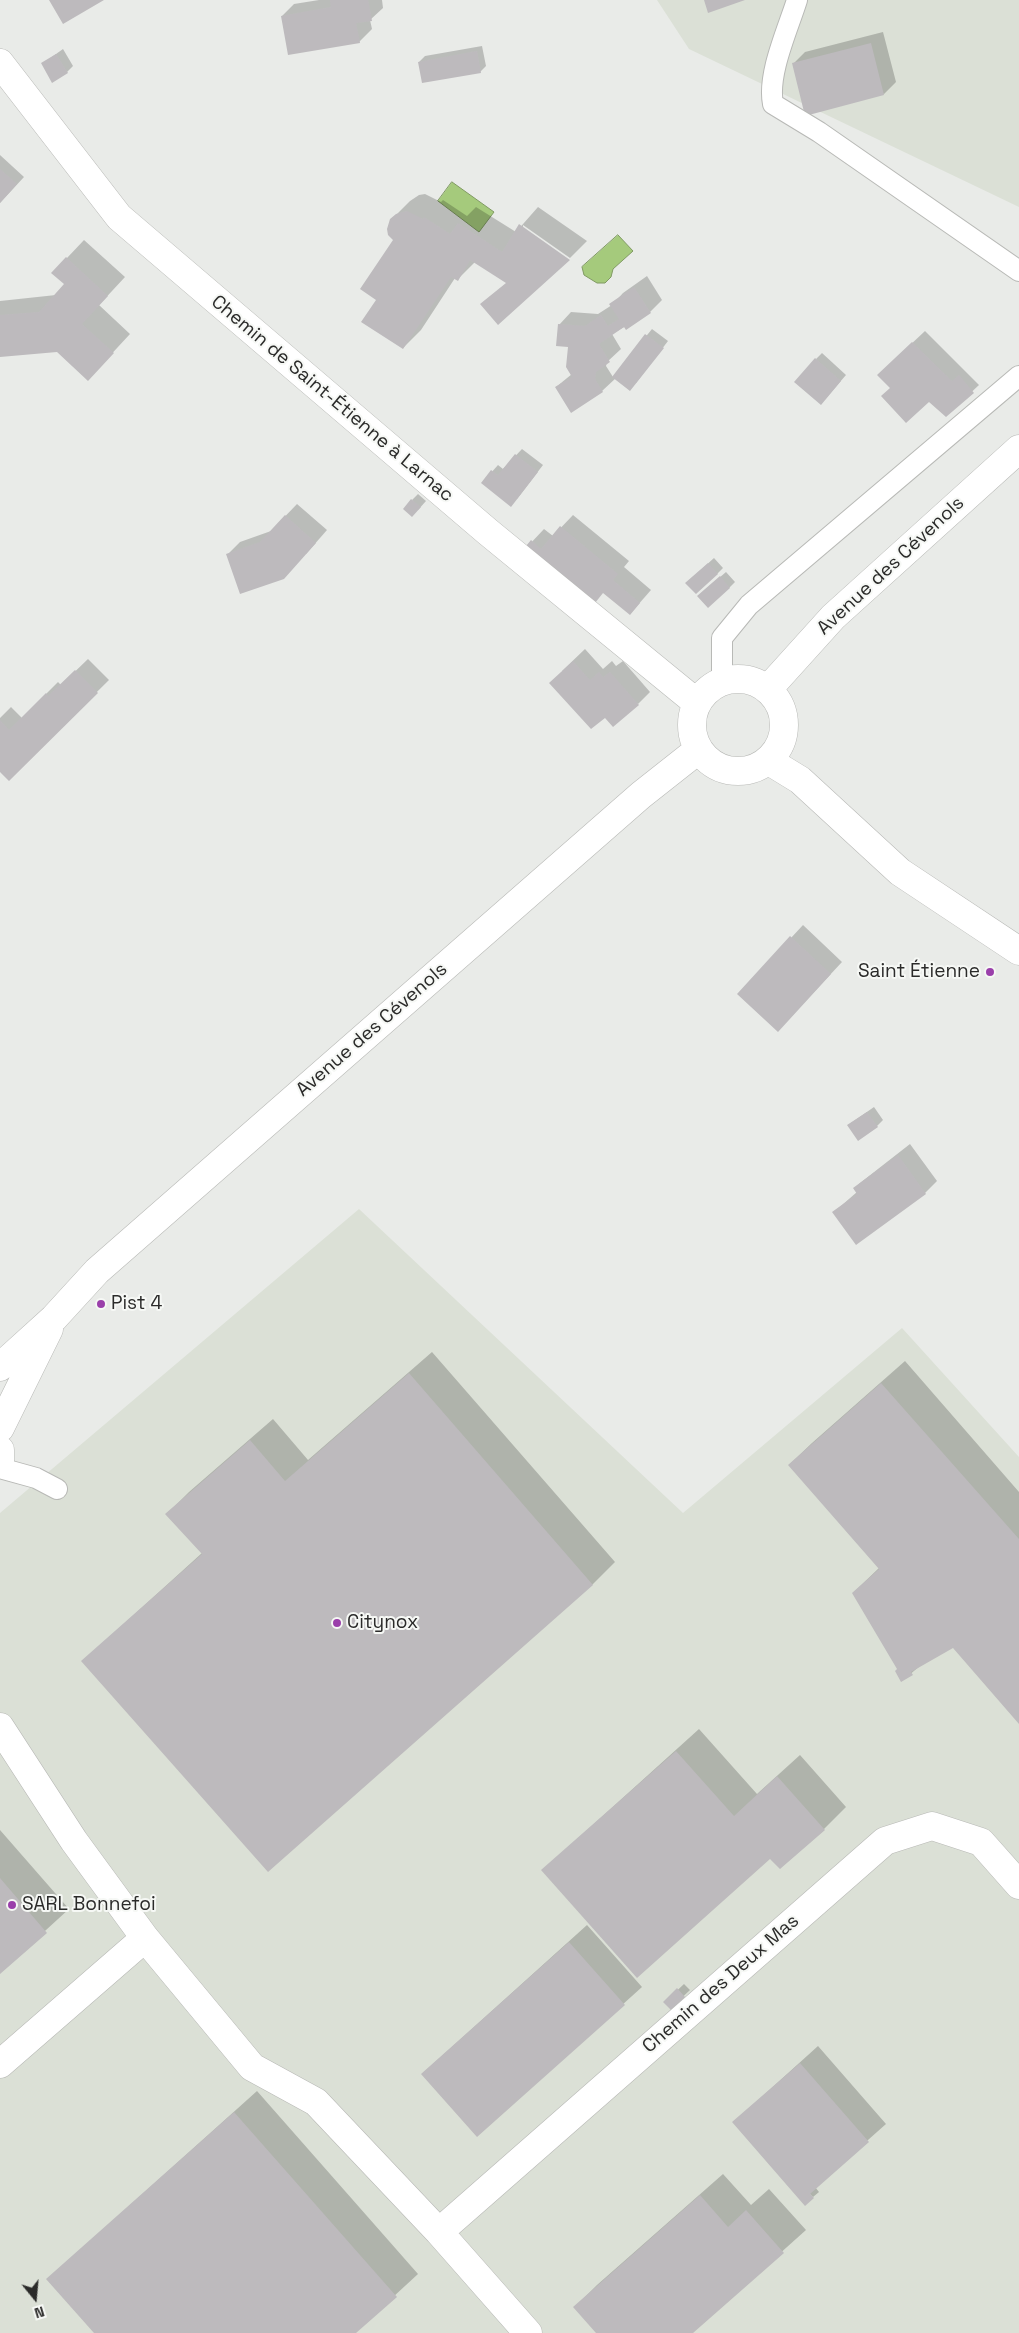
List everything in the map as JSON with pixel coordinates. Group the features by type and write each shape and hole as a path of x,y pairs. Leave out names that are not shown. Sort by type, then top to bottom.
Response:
{"street":[{"name":"Chemin de Saint-Étienne à Larnac","path":"0,63 119,217 488,532 697,702"},
{"name":"Avenue des Cévenols","path":"768,689 833,617 1019,449"},
{"path":"738,679 754,681 768,689 778,701 784,716 784,733 779,748 769,761 755,769 739,772 723,770 709,761 698,750 692,734 692,718 697,702 707,690 722,682 738,679"},
{"name":"Avenue des Cévenols","path":"0,1367 54,1318 98,1271 641,795 698,750"},
{"path":"769,761 800,780 900,872 1019,951"},
{"name":"Avenue des Cévenols","path":"0,1428 54,1318"},
{"path":"0,1450 0,1461"},
{"path":"0,1727 74,1841 144,1938 252,2067 316,2102 439,2232 528,2333"},
{"name":"Chemin des Deux Mas","path":"439,2232 884,1841 932,1826 981,1842 1019,1885"},
{"path":"0,2064 144,1938"}],"lane":[{"path":"797,0 771,92 773,104 819,132 1019,271"},
{"path":"722,682 722,638 749,605 1019,376"},
{"path":"0,1468 36,1478 57,1489"}],"shaded area":[{"path":"657,0 1019,0 1019,207 689,49"},
{"path":"452,182 494,212 479,232 438,201"},
{"path":"618,235 633,251 613,269 611,277 605,283 597,283 584,275 582,267"},
{"path":"359,1209 683,1513 902,1328 1019,1457 1019,2333 0,2333 0,1513"}],"building":[{"path":"49,0 104,0 63,24"},
{"path":"330,0 368,0 372,21 356,23 360,43 288,55 281,16 331,7"},
{"path":"704,0 745,0 708,13"},
{"path":"871,43 884,95 805,116 792,63"},
{"path":"477,51 481,73 422,83 418,62"},
{"path":"56,54 68,73 52,83 41,63"},
{"path":"0,169 17,184 0,203"},
{"path":"407,211 423,219 424,217 450,234 458,223 502,252 519,224 570,260 498,325 480,304 506,283 470,260 458,281 451,277 403,349 361,322 376,300 360,289 393,240 388,235 387,229 390,219 396,214"},
{"path":"66,257 108,296 82,324 114,353 88,381 57,352 0,357 0,315 39,312 64,284 51,273"},
{"path":"634,287 651,313 626,330 624,327 599,344 610,362 596,372 595,379 603,392 571,413 555,387 572,377 566,367 568,347 556,346 558,324 585,326 601,315 608,326 619,319 609,304"},
{"path":"645,334 664,348 630,391 612,377"},
{"path":"912,342 952,381 959,375 974,393 946,417 929,402 906,423 881,396 890,388 877,375"},
{"path":"815,358 841,381 821,405 794,382"},
{"path":"515,454 538,472 511,507 481,483 491,470 498,475"},
{"path":"411,499 421,507 412,517 403,509"},
{"path":"285,515 316,543 284,579 240,594 226,554 260,542"},
{"path":"560,526 618,574 613,580 640,603 630,615 603,593 595,603 526,546 531,540 541,549"},
{"path":"708,563 718,574 696,594 685,583"},
{"path":"720,576 730,588 708,608 697,596"},
{"path":"573,661 590,680 599,672 603,677 610,672 639,705 613,727 605,718 591,729 549,683"},
{"path":"75,670 98,693 9,781 0,772 0,720 9,730 46,693 48,696"},
{"path":"790,936 831,974 778,1032 737,994"},
{"path":"867,1112 878,1127 858,1141 847,1125"},
{"path":"898,1155 926,1194 856,1245 832,1212 857,1194 853,1188"},
{"name":"Citynox","path":"409,1373 593,1585 268,1872 81,1661 202,1554 165,1514 250,1440 285,1481"},
{"path":"881,1383 1019,1539 1019,1724 953,1648 911,1672 913,1675 901,1682 895,1671 897,1669 852,1593 879,1569 788,1465"},
{"path":"676,1751 734,1816 777,1776 825,1830 780,1869 770,1859 637,1978 541,1870"},
{"name":"SARL Bonnefoi","path":"0,1878 47,1933 0,1974"},
{"path":"569,1942 625,2005 477,2137 421,2074"},
{"path":"677,1988 685,1997 671,2010 663,2002"},
{"path":"800,2063 869,2142 810,2194 814,2198 805,2206 732,2122"},
{"path":"234,2112 397,2297 356,2333 94,2333 46,2279"},
{"path":"700,2195 728,2227 746,2210 784,2253 693,2333 596,2333 573,2307"}],"place":[{"name":"Saint Étienne","path":"990,972"},
{"name":"Pist 4","path":"101,1304"},
{"name":"Citynox","path":"337,1623"},
{"name":"SARL Bonnefoi","path":"12,1905"}]}
